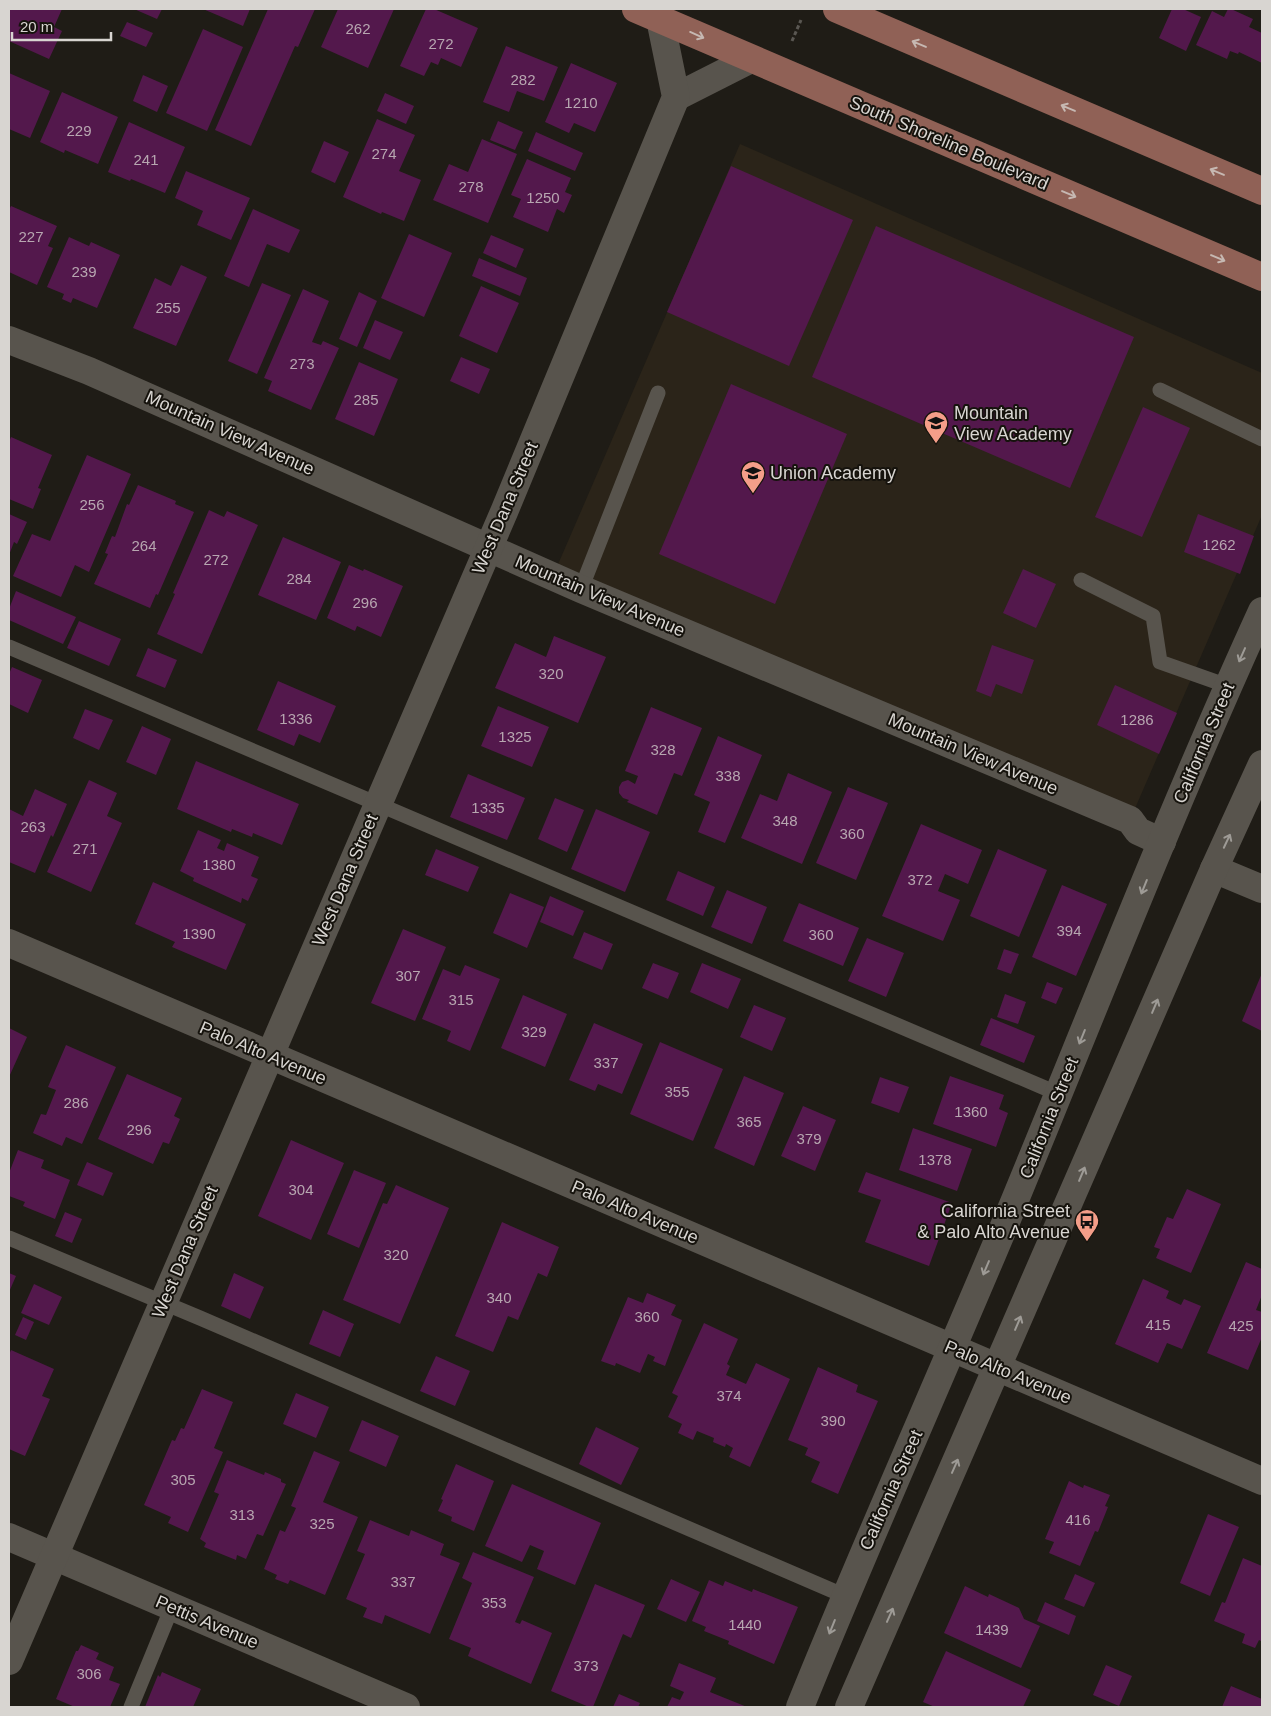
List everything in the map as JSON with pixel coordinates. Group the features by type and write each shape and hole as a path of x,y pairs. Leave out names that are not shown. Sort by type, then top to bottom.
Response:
{"main road":[{"path":"837,9 1262,191"},
{"name":"South Shoreline Boulevard","path":"648,14 1262,277"}],"street":[{"path":"648,14 676,97 751,59"},
{"name":"West Dana Street","path":"9,1661 489,548 676,97"},
{"name":"Mountain View Avenue","path":"9,340 89,371 581,588 1130,820 1138,831 1162,842"},
{"name":"California Street","path":"800,1707 845,1596 953,1348 1162,842 1262,611"},
{"path":"850,1707 1214,869 1262,764"},
{"path":"1214,869 1262,889"},
{"name":"Palo Alto Avenue","path":"9,943 1262,1481"},
{"name":"Pettis Avenue","path":"9,1537 406,1707"}],"lane":[{"path":"1160,390 1262,439"},
{"path":"581,588 658,393"},
{"path":"1081,580 1152,616 1160,662 1228,686"},
{"path":"9,647 1059,1094"},
{"path":"9,1238 845,1596"},
{"path":"131,1707 172,1607"}],"path":[{"path":"790,46 801,20"}],"shaded area":[{"name":"Mountain View Academy","path":"740,144 1262,373 1262,515 1130,820 556,569"}],"building":[{"path":"9,9 62,9 54,27 62,31 49,59 9,41"},
{"path":"134,9 162,9 157,19"},
{"path":"203,9 250,9 243,26"},
{"path":"268,9 315,9 298,47 295,46 251,146 215,130"},
{"path":"338,9 394,9 368,68 321,47"},
{"path":"426,9 434,9 478,28 461,67 441,58 438,65 431,62 424,76 400,66"},
{"path":"1172,9 1183,9 1201,17 1186,51 1159,38"},
{"path":"1228,9 1253,19 1249,27 1262,33 1262,63 1239,52 1238,54 1230,51 1227,59 1196,45 1212,11 1224,17"},
{"path":"127,22 153,33 146,47 120,36"},
{"path":"203,29 243,47 207,131 166,113"},
{"path":"506,46 558,67 544,101 517,91 509,112 483,102"},
{"path":"571,63 617,83 595,132 574,123 569,133 545,122"},
{"path":"9,73 50,91 30,138 9,129"},
{"path":"143,75 168,86 157,112 133,101"},
{"path":"62,92 118,117 98,164 65,150 64,153 40,142"},
{"path":"385,93 414,106 406,124 377,111"},
{"path":"377,119 415,135 399,171 421,180 404,221 382,212 381,214 343,197"},
{"path":"498,121 523,132 515,150 490,140"},
{"path":"129,122 185,147 165,193 108,172"},
{"path":"536,132 583,153 575,171 528,151"},
{"path":"482,139 517,154 488,223 433,200 449,164 468,172"},
{"path":"324,141 349,152 335,183 311,172"},
{"path":"527,159 571,178 565,192 572,195 564,213 557,209 548,232 513,217 521,199 511,195"},
{"path":"731,166 853,220 789,366 667,312"},
{"path":"186,171 250,198 231,240 197,225 203,211 175,198"},
{"path":"11,206 57,226 48,246 53,248 37,285 9,272 9,210"},
{"path":"253,209 300,230 289,253 267,244 249,287 224,276"},
{"path":"876,226 1134,337 1070,488 812,377"},
{"path":"409,234 452,253 424,317 381,298"},
{"path":"491,235 524,249 516,268 483,253"},
{"path":"69,237 89,246 91,242 120,255 97,308 73,298 71,303 62,299 64,294 47,287"},
{"path":"479,258 527,278 520,296 472,276"},
{"path":"181,265 207,277 176,346 133,328 155,278 171,286"},
{"path":"262,283 291,295 257,374 228,361"},
{"path":"481,286 519,303 497,353 459,336"},
{"path":"303,289 329,301 312,342 321,345 323,341 339,348 311,410 268,391 272,381 264,378"},
{"path":"359,292 377,301 357,347 339,339"},
{"path":"375,320 403,332 390,360 363,348"},
{"path":"461,357 490,369 479,394 450,381"},
{"path":"359,362 398,379 374,436 335,419"},
{"name":"Union Academy","path":"731,384 847,434 775,604 659,554"},
{"path":"1143,407 1190,428 1142,537 1095,517"},
{"path":"11,437 52,455 38,488 41,489 33,509 9,499 9,442"},
{"path":"87,455 131,474 89,572 75,565 61,597 13,576 32,534 50,541"},
{"path":"138,485 176,501 175,504 194,512 158,595 156,594 150,608 94,584 108,554 105,553 112,536 115,537 127,504 129,505"},
{"path":"209,510 224,517 227,511 258,525 202,654 157,634"},
{"path":"9,514 27,522 17,544 14,542 9,555"},
{"path":"1198,514 1254,536 1240,574 1184,552"},
{"path":"283,537 341,562 316,620 258,595"},
{"path":"349,565 363,571 364,569 403,586 381,637 357,626 355,631 327,618"},
{"path":"1023,569 1056,584 1036,628 1003,613"},
{"path":"16,591 76,617 63,644 9,620 9,609"},
{"path":"79,621 121,639 109,666 67,648"},
{"path":"554,636 606,657 578,723 495,688 515,643 546,657"},
{"path":"992,645 1034,660 1022,694 996,684 991,697 976,691"},
{"path":"148,648 177,660 165,688 136,676"},
{"path":"12,667 42,680 28,713 9,704 9,674"},
{"path":"278,681 336,706 320,743 299,734 294,746 257,730"},
{"path":"1115,685 1177,713 1159,754 1097,725"},
{"path":"498,706 549,727 532,767 481,746"},
{"path":"651,707 702,728 682,776 674,773 657,815 627,802 629,800 623,798 619,793 619,787 622,782 628,780 635,784 638,776 625,771"},
{"path":"85,709 113,720 99,750 73,738"},
{"path":"142,726 171,739 156,775 126,762"},
{"path":"718,736 762,755 725,843 698,832 710,802 694,795"},
{"path":"196,761 299,804 282,845 253,833 252,837 232,829 231,832 177,809"},
{"path":"788,773 832,792 802,864 741,838 760,794 777,801"},
{"path":"468,774 525,798 507,840 450,817"},
{"path":"89,780 117,793 107,816 122,823 91,892 47,872"},
{"path":"848,787 888,803 856,880 816,863"},
{"path":"35,789 67,804 35,873 9,862 9,809 23,816"},
{"path":"555,798 584,810 567,852 538,839"},
{"path":"596,809 650,832 625,892 571,869"},
{"path":"921,824 982,850 968,884 945,874 938,891 960,900 943,941 882,916"},
{"path":"198,830 221,840 217,848 224,851 227,843 259,857 251,876 258,879 248,901 242,898 241,903 193,881 194,878 180,871"},
{"path":"436,849 479,867 468,892 425,875"},
{"path":"998,849 1047,870 1019,937 970,916"},
{"path":"678,871 715,887 703,916 666,900"},
{"path":"153,882 246,924 226,970 172,947 175,942 135,924"},
{"path":"1062,885 1107,904 1076,976 1032,957"},
{"path":"727,890 767,907 752,944 711,927"},
{"path":"510,893 544,907 527,948 493,933"},
{"path":"550,896 584,911 573,936 540,922"},
{"path":"799,903 859,928 843,966 783,941"},
{"path":"403,929 446,947 415,1021 371,1003"},
{"path":"584,932 613,944 602,970 573,958"},
{"path":"867,938 904,953 886,997 848,981"},
{"path":"1004,949 1019,954 1011,974 997,969"},
{"path":"653,963 679,973 668,999 642,988"},
{"path":"702,963 741,979 728,1009 690,992"},
{"path":"465,965 500,979 470,1051 447,1041 451,1031 422,1019 443,969 460,976"},
{"path":"1262,973 1262,1031 1242,1021"},
{"path":"1047,982 1063,988 1056,1004 1041,998"},
{"path":"1005,994 1026,1002 1018,1024 997,1017"},
{"path":"523,995 567,1014 545,1067 501,1048"},
{"path":"754,1005 786,1018 772,1051 740,1037"},
{"path":"991,1018 1035,1036 1024,1063 980,1045"},
{"path":"594,1023 643,1044 622,1094 598,1084 595,1091 569,1080"},
{"path":"9,1028 27,1037 9,1077"},
{"path":"660,1042 723,1069 693,1141 630,1114"},
{"path":"66,1045 116,1067 82,1144 66,1137 62,1146 33,1133 41,1114 46,1115 56,1090 48,1087"},
{"path":"127,1074 182,1098 174,1116 180,1119 169,1144 163,1142 153,1164 98,1139"},
{"path":"744,1076 784,1093 754,1166 714,1148"},
{"path":"950,1076 1004,1095 999,1109 1008,1113 996,1147 933,1124"},
{"path":"880,1077 909,1087 899,1113 871,1103"},
{"path":"803,1106 836,1120 815,1171 781,1156"},
{"path":"913,1128 972,1149 957,1191 899,1170"},
{"path":"291,1140 344,1163 311,1240 258,1216"},
{"path":"18,1150 44,1160 41,1168 70,1180 55,1219 23,1206 25,1202 9,1196 9,1173"},
{"path":"87,1162 113,1173 103,1196 77,1185"},
{"path":"354,1170 386,1183 359,1248 327,1234"},
{"path":"866,1172 952,1203 929,1266 865,1242 881,1200 858,1192"},
{"path":"396,1185 449,1208 400,1324 343,1300 383,1203 387,1204"},
{"path":"1187,1189 1221,1204 1191,1273 1156,1258 1160,1249 1154,1247 1167,1217 1173,1219"},
{"path":"65,1212 82,1219 72,1243 55,1236"},
{"path":"502,1222 559,1247 547,1277 538,1273 518,1320 508,1316 493,1352 455,1336"},
{"path":"1246,1262 1262,1269 1262,1295 1256,1310 1262,1312 1262,1337 1248,1370 1207,1353"},
{"path":"9,1273 16,1276 9,1292"},
{"path":"234,1273 264,1287 250,1319 221,1306"},
{"path":"1143,1279 1169,1291 1166,1298 1181,1305 1184,1299 1201,1306 1182,1349 1167,1343 1158,1363 1115,1344"},
{"path":"34,1284 62,1297 49,1325 21,1313"},
{"path":"647,1293 676,1305 671,1315 682,1320 665,1366 653,1361 655,1357 648,1354 640,1373 616,1363 615,1366 601,1361 628,1297 643,1303"},
{"path":"323,1310 354,1324 340,1357 309,1344"},
{"path":"23,1317 34,1322 26,1340 15,1335"},
{"path":"704,1323 738,1339 727,1364 730,1366 726,1375 746,1384 756,1363 790,1379 750,1467 729,1457 733,1448 726,1444 725,1447 713,1442 714,1438 697,1431 693,1440 678,1433 682,1424 668,1417 678,1396 672,1393"},
{"path":"11,1350 54,1369 42,1396 50,1399 25,1456 9,1449 9,1355"},
{"path":"436,1356 470,1371 455,1406 420,1391"},
{"path":"818,1367 858,1385 856,1392 878,1401 838,1494 811,1482 820,1462 805,1455 808,1448 788,1440"},
{"path":"202,1389 233,1402 214,1448 223,1452 188,1532 168,1523 171,1517 144,1505 172,1440 175,1441 181,1428 184,1429"},
{"path":"296,1393 329,1407 316,1438 283,1424"},
{"path":"362,1420 399,1436 386,1467 349,1451"},
{"path":"596,1427 639,1448 621,1485 579,1464"},
{"path":"314,1451 340,1462 323,1502 358,1517 325,1595 290,1580 288,1584 275,1579 277,1575 264,1569 280,1530 285,1532 296,1508 291,1506"},
{"path":"227,1460 264,1475 265,1472 281,1479 281,1482 286,1484 263,1536 257,1534 246,1559 237,1555 236,1560 204,1547 206,1543 200,1539 219,1494 214,1492"},
{"path":"456,1464 494,1481 474,1531 451,1521 452,1517 438,1511"},
{"path":"1069,1481 1083,1488 1084,1485 1110,1495 1105,1506 1108,1507 1098,1532 1095,1531 1080,1566 1049,1553 1054,1542 1045,1539"},
{"path":"512,1484 601,1523 575,1585 537,1569 544,1551 530,1545 522,1562 485,1546"},
{"path":"1208,1514 1239,1527 1210,1596 1180,1583"},
{"path":"370,1520 409,1536 411,1530 444,1544 440,1555 460,1563 430,1634 385,1615 382,1624 363,1617 367,1608 346,1599 365,1554 357,1551"},
{"path":"473,1552 534,1577 515,1622 520,1624 522,1620 552,1633 531,1684 468,1656 471,1648 449,1639 472,1583 462,1578"},
{"path":"1243,1558 1262,1566 1262,1639 1261,1641 1259,1640 1255,1648 1242,1643 1245,1634 1214,1621 1222,1602 1225,1603"},
{"path":"1075,1574 1095,1583 1084,1607 1064,1599"},
{"path":"671,1579 700,1592 686,1622 657,1609"},
{"path":"709,1580 723,1586 725,1581 752,1592 753,1589 798,1607 774,1664 728,1644 729,1641 704,1631 706,1627 692,1621"},
{"path":"595,1584 645,1605 631,1638 623,1634 593,1707 589,1707 551,1691"},
{"path":"965,1586 988,1597 989,1594 1019,1608 1024,1619 1040,1626 1021,1668 944,1633"},
{"path":"1045,1602 1076,1616 1069,1635 1037,1621"},
{"path":"81,1645 99,1653 96,1659 114,1667 109,1680 120,1684 110,1707 75,1707 56,1699 76,1651 78,1651"},
{"path":"946,1651 1031,1690 1023,1707 935,1707 923,1702"},
{"path":"679,1663 716,1678 710,1692 747,1707 667,1707 672,1697 680,1700 684,1692 670,1686"},
{"path":"1106,1665 1132,1676 1119,1706 1093,1695"},
{"path":"162,1672 201,1689 193,1707 145,1707 158,1675 160,1677"},
{"path":"1231,1686 1262,1699 1262,1707 1222,1707"},
{"path":"619,1694 640,1703 638,1707 613,1707"}],"place":[{"name":"Mountain View Academy","path":"936,444"},
{"name":"Union Academy","path":"753,494"},
{"name":"California Street & Palo Alto Avenue","path":"1087,1242"}]}
